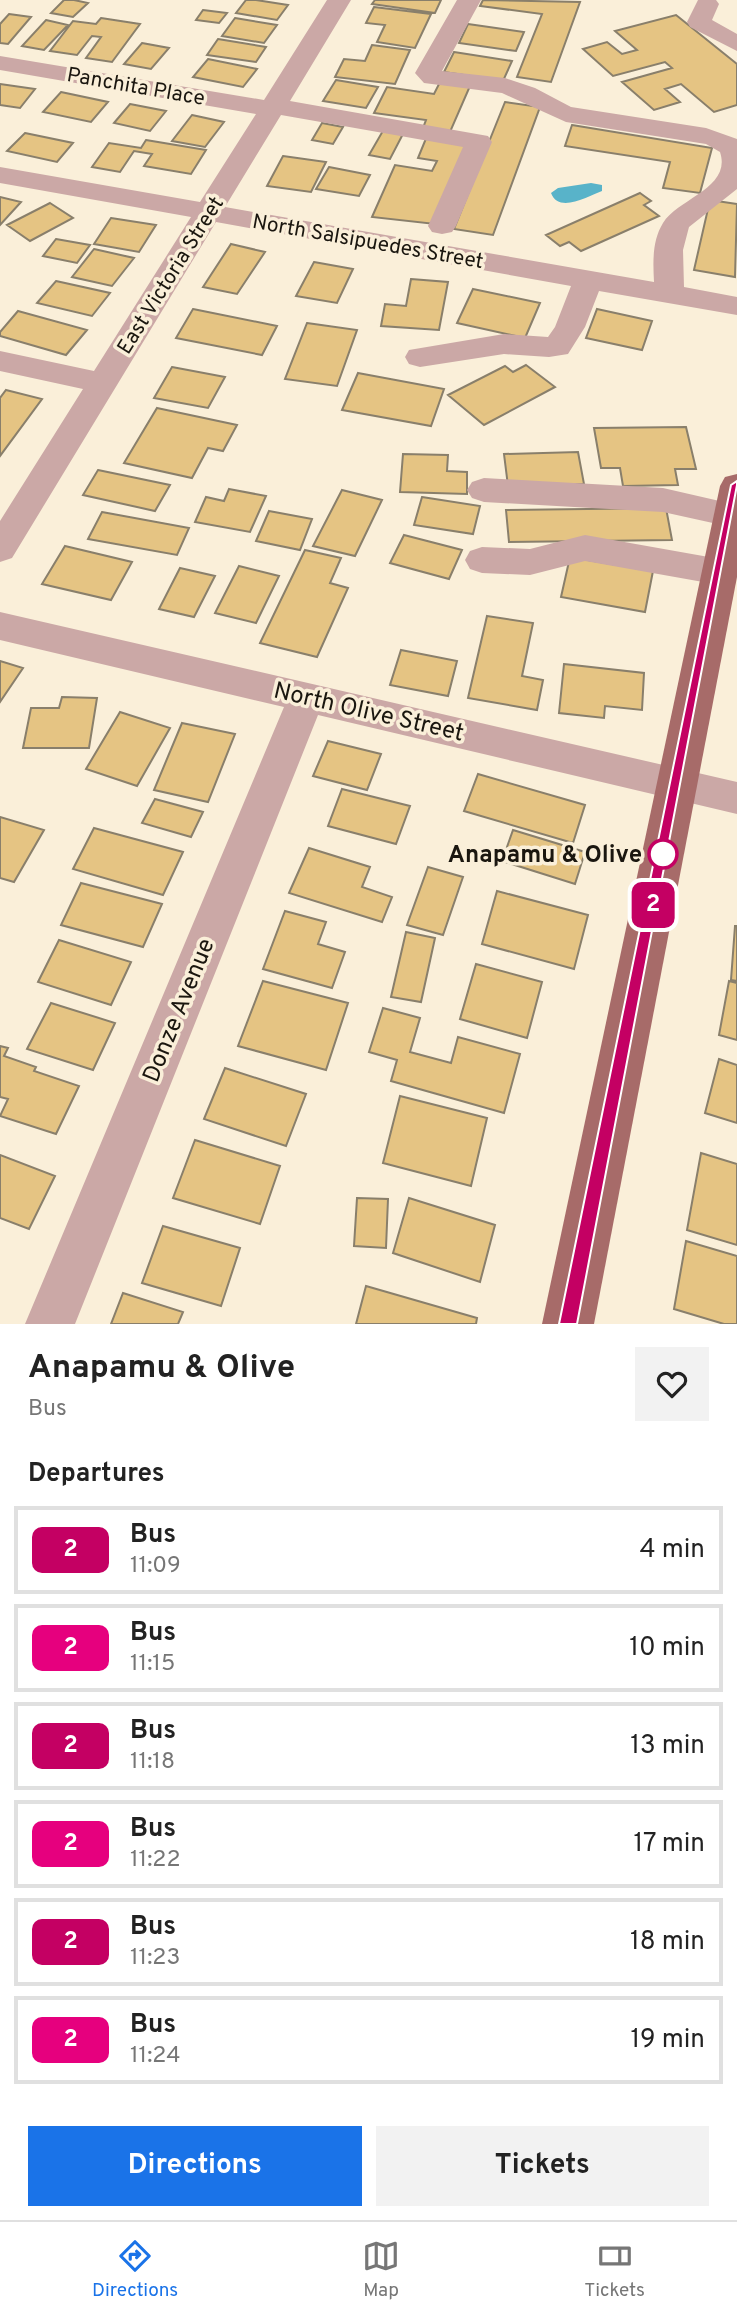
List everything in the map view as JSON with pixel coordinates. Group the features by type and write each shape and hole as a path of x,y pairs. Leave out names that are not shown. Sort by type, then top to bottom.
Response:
{"main road":[{"path":"568,1324 734,500"}],"street":[{"name":"East Victoria Street","path":"0,549 339,0"},
{"path":"442,226 479,142 474,112 428,73 469,0"},
{"path":"681,0 717,5 699,22 737,44"},
{"name":"Panchita Place","path":"0,63 416,131 474,112"},
{"path":"474,112 526,93 553,110 566,114 720,138 729,145 736,156 735,173 727,184 685,214 675,226 669,242 669,294"},
{"path":"402,157 416,131"},
{"name":"North Salsipuedes Street","path":"0,175 737,306"},
{"path":"420,357 499,344 538,349 557,347 570,327 588,280"},
{"path":"0,361 103,383"},
{"path":"484,490 663,500 734,500"},
{"path":"482,560 530,562 585,548 720,572"},
{"name":"North Olive Street","path":"0,626 737,798"},
{"name":"Donze Avenue","path":"50,1324 307,696"}],"water":[{"path":"591,183 602,185 602,191 574,202 560,202 551,193 558,188"}],"building":[{"path":"64,0 88,3 73,17 51,13"},
{"path":"246,0 288,5 277,20 236,13"},
{"path":"375,0 441,0 435,13 372,4"},
{"path":"483,0 580,2 551,82 517,77 542,14 480,6"},
{"path":"374,7 431,14 415,48 377,42 385,25 366,23"},
{"path":"203,10 227,13 219,23 196,20"},
{"path":"9,14 31,17 8,44 0,43 0,24"},
{"path":"676,15 737,64 737,105 714,112 681,84 665,89 680,102 654,110 622,82 672,68 665,62 613,76 583,49 607,42 622,54 637,50 615,31"},
{"path":"101,18 140,24 112,62 86,58 101,37 92,36 77,55 50,51 73,21 96,24"},
{"path":"235,18 277,25 264,43 222,36"},
{"path":"46,20 68,25 44,50 22,46"},
{"path":"468,24 524,32 516,51 459,43"},
{"path":"218,39 266,47 256,62 207,55"},
{"path":"142,43 169,48 151,69 124,64"},
{"path":"372,45 410,50 395,84 335,77 344,59 365,61"},
{"path":"454,52 512,61 503,81 444,72"},
{"path":"208,59 257,69 243,87 193,77"},
{"path":"336,80 378,87 366,108 323,101"},
{"path":"440,82 470,86 450,132 423,128 426,120 374,113 387,87 434,94"},
{"path":"0,84 35,89 20,108 0,105"},
{"path":"61,92 108,102 91,122 43,112"},
{"path":"505,102 540,107 493,235 454,229"},
{"path":"130,104 166,111 150,131 114,123"},
{"path":"192,115 224,122 205,147 172,141"},
{"path":"322,123 343,127 333,144 312,140"},
{"path":"572,125 712,148 700,193 663,188 670,162 565,146"},
{"path":"384,129 404,132 390,159 369,155"},
{"path":"25,133 73,143 57,162 7,151"},
{"path":"427,136 467,146 435,224 372,217 395,165 432,171 437,161 418,158"},
{"path":"146,140 206,150 191,174 144,166 152,154 134,151 120,172 92,167 109,143 141,148"},
{"path":"283,156 326,162 311,192 267,186"},
{"path":"329,167 370,175 359,196 316,189"},
{"path":"640,193 651,201 644,205 659,216 581,251 569,242 560,246 546,235"},
{"path":"0,197 21,202 0,225"},
{"path":"710,200 737,204 735,277 694,270"},
{"path":"50,203 73,218 30,241 7,225"},
{"path":"111,218 156,225 139,252 94,244"},
{"path":"56,239 90,245 77,263 43,256"},
{"path":"231,244 265,252 237,294 203,287"},
{"path":"94,249 134,258 112,286 72,277"},
{"path":"314,262 353,269 337,303 296,296"},
{"path":"411,279 448,282 439,330 381,326 385,304 406,306"},
{"path":"56,281 110,293 92,316 37,303"},
{"path":"473,289 540,303 525,338 457,323"},
{"path":"193,309 277,326 262,355 176,338"},
{"path":"597,309 652,321 642,350 586,338"},
{"path":"18,311 87,330 66,355 0,336 0,332"},
{"path":"307,323 357,330 337,386 285,379"},
{"path":"526,365 555,387 484,425 448,395 505,366 513,372"},
{"path":"172,367 225,377 208,408 154,398"},
{"path":"358,373 444,389 431,426 342,410"},
{"path":"6,390 42,399 0,456 0,398"},
{"path":"157,408 237,425 223,451 208,448 192,478 124,463"},
{"path":"686,427 696,469 675,469 678,485 623,486 620,468 601,468 594,428"},
{"path":"578,452 584,484 508,486 504,454"},
{"path":"403,454 448,455 447,471 467,472 467,494 400,492"},
{"path":"98,470 170,485 155,511 83,495"},
{"path":"229,489 266,496 250,532 195,522 206,497 224,501"},
{"path":"342,490 382,500 355,556 313,546"},
{"path":"422,497 480,506 473,534 414,525"},
{"path":"666,508 672,540 509,542 506,510"},
{"path":"269,511 312,519 300,550 256,541"},
{"path":"102,512 189,528 177,555 88,539"},
{"path":"404,535 462,550 449,579 390,563"},
{"path":"65,546 132,562 111,600 42,584"},
{"path":"305,550 341,558 330,583 348,588 317,657 260,643"},
{"path":"570,557 653,571 645,612 561,597"},
{"path":"239,566 279,576 256,623 215,613"},
{"path":"180,568 215,576 194,617 159,609"},
{"path":"487,616 533,623 522,676 543,680 537,710 468,698"},
{"path":"401,650 457,661 448,696 390,685"},
{"path":"0,661 23,668 0,702"},
{"path":"564,664 644,673 642,710 605,706 604,718 559,713"},
{"path":"62,697 97,698 89,748 23,748 31,708 59,708"},
{"path":"120,712 170,728 137,786 86,769"},
{"path":"182,723 235,734 208,802 154,790"},
{"path":"328,741 381,754 367,790 313,776"},
{"path":"478,774 585,805 573,843 464,811"},
{"path":"342,789 410,806 396,844 328,826"},
{"path":"155,799 203,812 191,837 142,823"},
{"path":"0,817 44,830 14,882 0,878"},
{"path":"94,828 183,852 163,895 73,869"},
{"path":"513,830 585,852 575,884 502,861"},
{"path":"309,848 370,867 362,887 392,897 382,922 289,893"},
{"path":"428,867 463,877 443,935 407,925"},
{"path":"81,883 162,904 143,947 61,925"},
{"path":"497,891 588,915 574,969 482,944"},
{"path":"285,911 326,922 318,944 345,952 332,988 263,969"},
{"path":"737,926 737,981 731,980"},
{"path":"406,932 435,938 421,1002 391,997"},
{"path":"59,940 131,962 111,1005 38,982"},
{"path":"476,964 542,982 527,1038 460,1019"},
{"path":"263,981 348,1003 326,1070 238,1046"},
{"path":"729,981 737,983 737,1040 719,1035"},
{"path":"51,1003 115,1023 93,1070 27,1049"},
{"path":"383,1008 420,1018 410,1052 451,1063 458,1037 520,1054 504,1113 391,1081 397,1060 369,1052"},
{"path":"0,1046 8,1048 4,1056 36,1067 34,1071 79,1086 56,1134 0,1116 8,1099 0,1097"},
{"path":"719,1059 737,1065 737,1123 705,1113"},
{"path":"225,1068 306,1094 286,1146 204,1119"},
{"path":"400,1096 487,1118 471,1186 383,1163"},
{"path":"195,1140 280,1166 260,1224 173,1198"},
{"path":"701,1153 737,1164 737,1245 687,1230"},
{"path":"0,1155 55,1176 29,1229 0,1218"},
{"path":"357,1198 388,1199 386,1248 354,1246"},
{"path":"409,1198 495,1225 480,1282 393,1253"},
{"path":"163,1226 240,1248 221,1306 142,1283"},
{"path":"686,1241 737,1256 737,1324 724,1324 674,1309"},
{"path":"366,1286 477,1318 476,1324 356,1324"},
{"path":"123,1293 183,1312 178,1324 111,1324"}],"bus line":[{"name":"2","path":"568,1324 737,485"}],"place":[{"name":"Anapamu & Olive","path":"663,854"}]}
